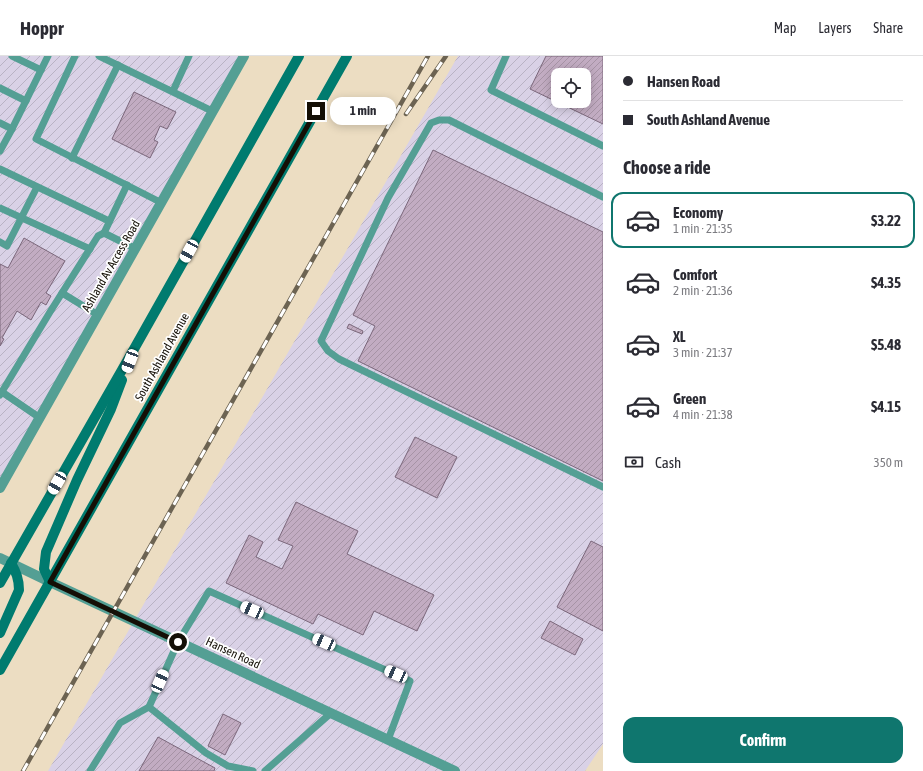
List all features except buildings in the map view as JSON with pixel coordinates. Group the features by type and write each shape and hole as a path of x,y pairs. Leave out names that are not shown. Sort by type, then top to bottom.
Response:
{"main road":[{"path":"0,583 299,56"},
{"name":"South Ashland Avenue","path":"0,670 347,56"},
{"path":"50,582 44,569 46,552 77,480 111,409 134,349"},
{"path":"0,633 19,590 17,574 11,563"}],"street":[{"name":"Ashland Av Access Road","path":"0,488 244,56"},
{"name":"Hansen Road","path":"0,558 455,771"}],"lane":[{"path":"12,56 41,70"},
{"path":"0,151 48,56"},
{"path":"75,56 36,139 162,203"},
{"path":"99,56 212,111"},
{"path":"173,91 189,56"},
{"path":"506,56 491,90 603,146"},
{"path":"72,158 118,65"},
{"path":"0,88 26,101"},
{"path":"603,197 448,120 438,120 431,123 388,198 321,341 328,351 339,359 603,486"},
{"path":"0,123 12,129"},
{"path":"0,169 109,221"},
{"path":"40,418 1,394 98,236 104,233 127,185"},
{"path":"0,242 7,246 37,187"},
{"path":"0,208 90,249"},
{"path":"104,233 136,249"},
{"path":"62,293 98,315"},
{"path":"90,771 120,723 149,707 178,642 209,591 410,681 388,740"},
{"path":"149,707 206,753 228,766 249,771"},
{"path":"265,771 330,713"}],"shaded area":[{"path":"0,56 245,56 0,487"},
{"path":"458,56 603,56 603,744 585,771 48,771"}],"railway":[{"path":"23,771 428,56"},
{"path":"406,114 446,56"}],"route":[{"path":"178,642 50,582 316,111"}]}
